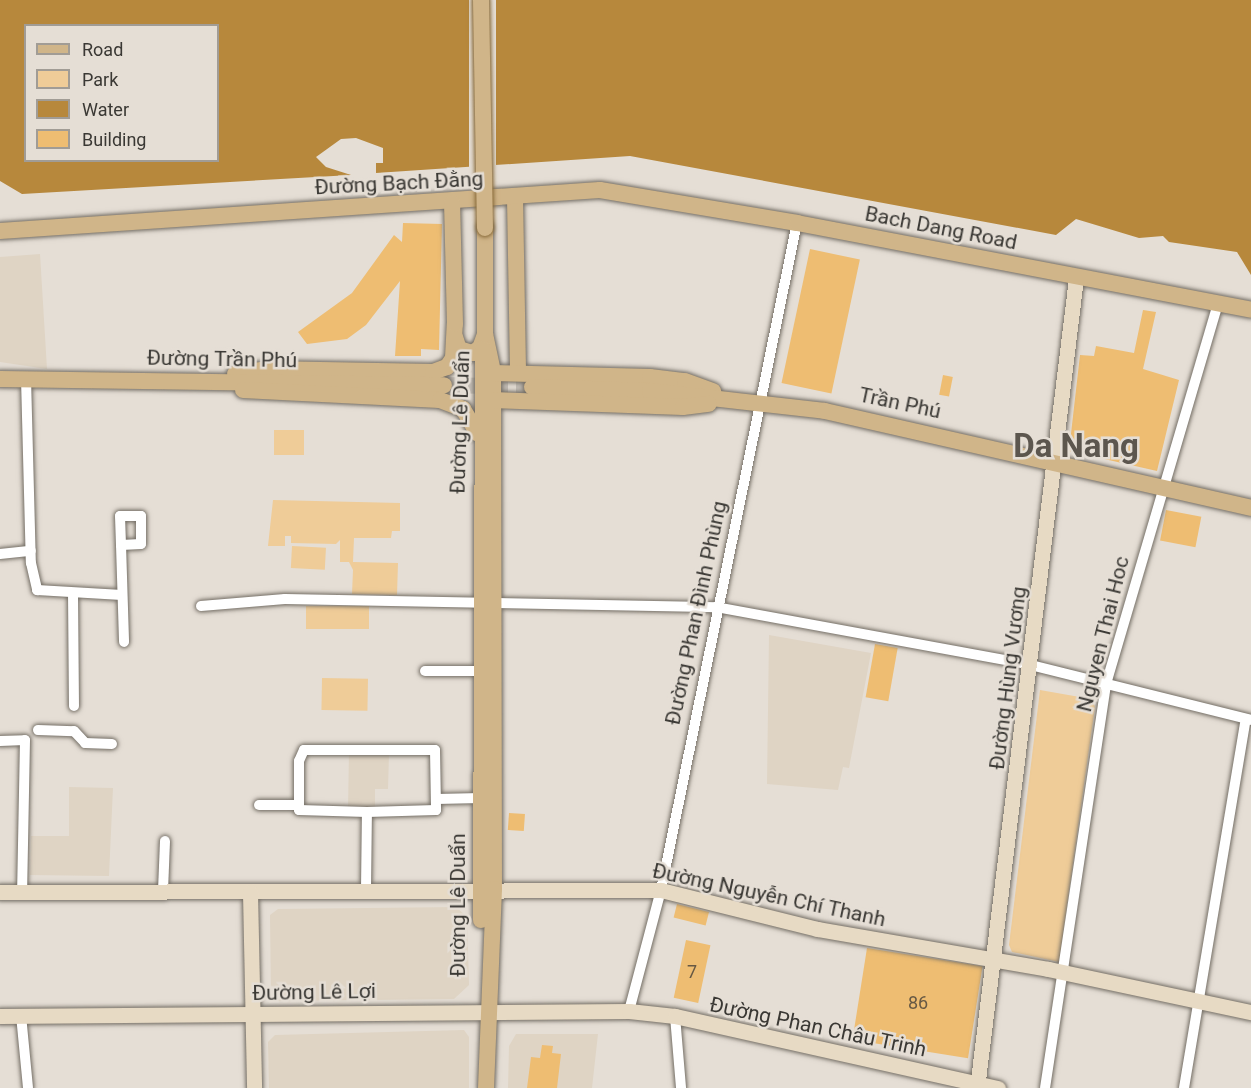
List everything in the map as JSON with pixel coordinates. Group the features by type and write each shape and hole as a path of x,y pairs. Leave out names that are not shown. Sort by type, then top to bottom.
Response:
{"main road":[{"path":"452,203 455,342 462,352 477,351 485,334 482,0"},
{"name":"Đường Bạch Đằng","path":"0,231 616,191 797,223"},
{"path":"515,198 518,373"},
{"name":"Bach Dang Road","path":"797,223 1076,278"},
{"path":"1076,278 1251,310"},
{"path":"190,381 266,369 441,370 453,358 455,324"},
{"name":"Đường Lê Duẩn","path":"485,334 493,373 492,400 486,438"},
{"name":"Đường Lê Duẩn","path":"485,334 488,889 486,1088"},
{"path":"493,373 685,381 737,399"},
{"name":"Đường Trần Phú","path":"0,379 444,385"},
{"path":"190,381 270,395 447,401 467,412 486,438 506,414 528,394"},
{"name":"Trần Phú","path":"492,400 528,394 737,399 761,402 835,413 1054,461 1251,508"},
{"name":"Đường Lê Duẩn","path":"486,606 480,671 481,798 488,889"}],"street":[{"name":"Đường Phan Đình Phùng","path":"629,1011 661,890 716,608 797,223"},
{"name":"Đường Hùng Vương","path":"977,1085 1031,665 1076,278"},
{"name":"Nguyen Thai Hoc","path":"1045,1088 1065,972 1106,684 1218,304"},
{"path":"26,378 31,551 37,590 122,595"},
{"path":"121,545 124,642"},
{"path":"0,554 31,551"},
{"path":"73,593 74,706"},
{"path":"201,606 285,599 486,606 716,608 1031,665 1249,720 1184,1088"},
{"path":"425,671 480,671"},
{"path":"38,730 74,731 85,742 112,744"},
{"path":"0,741 25,740 22,892"},
{"path":"260,804 299,808 367,812 436,810 435,750 304,750 299,808"},
{"path":"436,799 481,798"},
{"path":"366,889 367,812"},
{"path":"164,891 165,841"},
{"name":"Đường Nguyễn Chí Thanh","path":"0,892 250,892 366,889 661,890 818,929 1065,972 1251,1012"},
{"path":"250,892 254,1088"},
{"name":"Đường Lê Lợi","path":"0,1016 252,1014 312,1009 401,1008 486,1011 629,1011"},
{"name":"Đường Phan Châu Trinh","path":"629,1011 675,1016 977,1085 999,1088"},
{"path":"21,1016 28,1088"},
{"path":"675,1016 681,1088"}],"shaded area":[{"path":"40,254 47,369 0,362 0,257"},
{"path":"769,635 871,653 849,768 843,767 838,790 767,784"},
{"path":"349,752 389,754 388,789 375,789 375,810 348,809"},
{"path":"69,787 113,788 109,876 30,875 31,836 69,836"},
{"path":"456,907 467,917 469,985 454,999 278,1001 271,995 270,915 278,909"},
{"path":"464,1030 469,1037 469,1088 269,1088 268,1042 275,1035"},
{"path":"516,1034 598,1034 592,1088 508,1088 509,1046"}],"green space":[{"path":"274,430 304,430 304,455 274,455"},
{"path":"273,500 400,503 400,531 392,531 391,538 354,538 353,562 398,563 397,595 352,594 353,570 349,562 340,562 340,540 336,544 291,543 291,536 285,536 285,546 268,546"},
{"path":"292,546 326,548 325,570 291,568"},
{"path":"306,606 369,606 369,629 306,629"},
{"path":"322,678 368,679 367,711 321,710"},
{"path":"1040,690 1091,699 1095,707 1059,962 1012,952 1009,945"}],"water":[{"path":"0,0 1251,0 1251,275 1237,252 1169,242 1163,236 1139,238 1076,219 1056,235 630,156 376,173 376,163 383,163 383,148 356,138 341,139 316,157 326,167 351,175 22,194 0,181"}],"pier":[{"path":"469,0 496,0 496,170 469,170"}],"building":[{"path":"403,223 442,224 439,350 421,349 421,356 395,356 400,281 366,325 347,339 307,344 298,332 352,293 394,235 402,242"},
{"path":"810,249 860,260 831,394 782,383"},
{"path":"1143,310 1156,312 1143,369 1179,380 1157,471 1069,451 1080,355 1094,356 1096,346 1134,353"},
{"path":"943,375 953,377 949,397 939,395"},
{"path":"1166,510 1201,517 1195,547 1160,540"},
{"path":"875,644 898,648 888,701 866,697"},
{"path":"509,813 525,814 524,831 508,830"},
{"path":"677,904 709,912 706,926 674,918"},
{"path":"686,940 710,945 698,1003 674,998"},
{"path":"867,948 983,966 968,1058 852,1040"},
{"path":"542,1045 553,1046 552,1053 561,1054 557,1088 527,1088 531,1057 540,1058"}],"tunnel":[{"path":"444,385 532,387"}],"district":[{"name":"Da Nang","path":"1076,446"}]}
